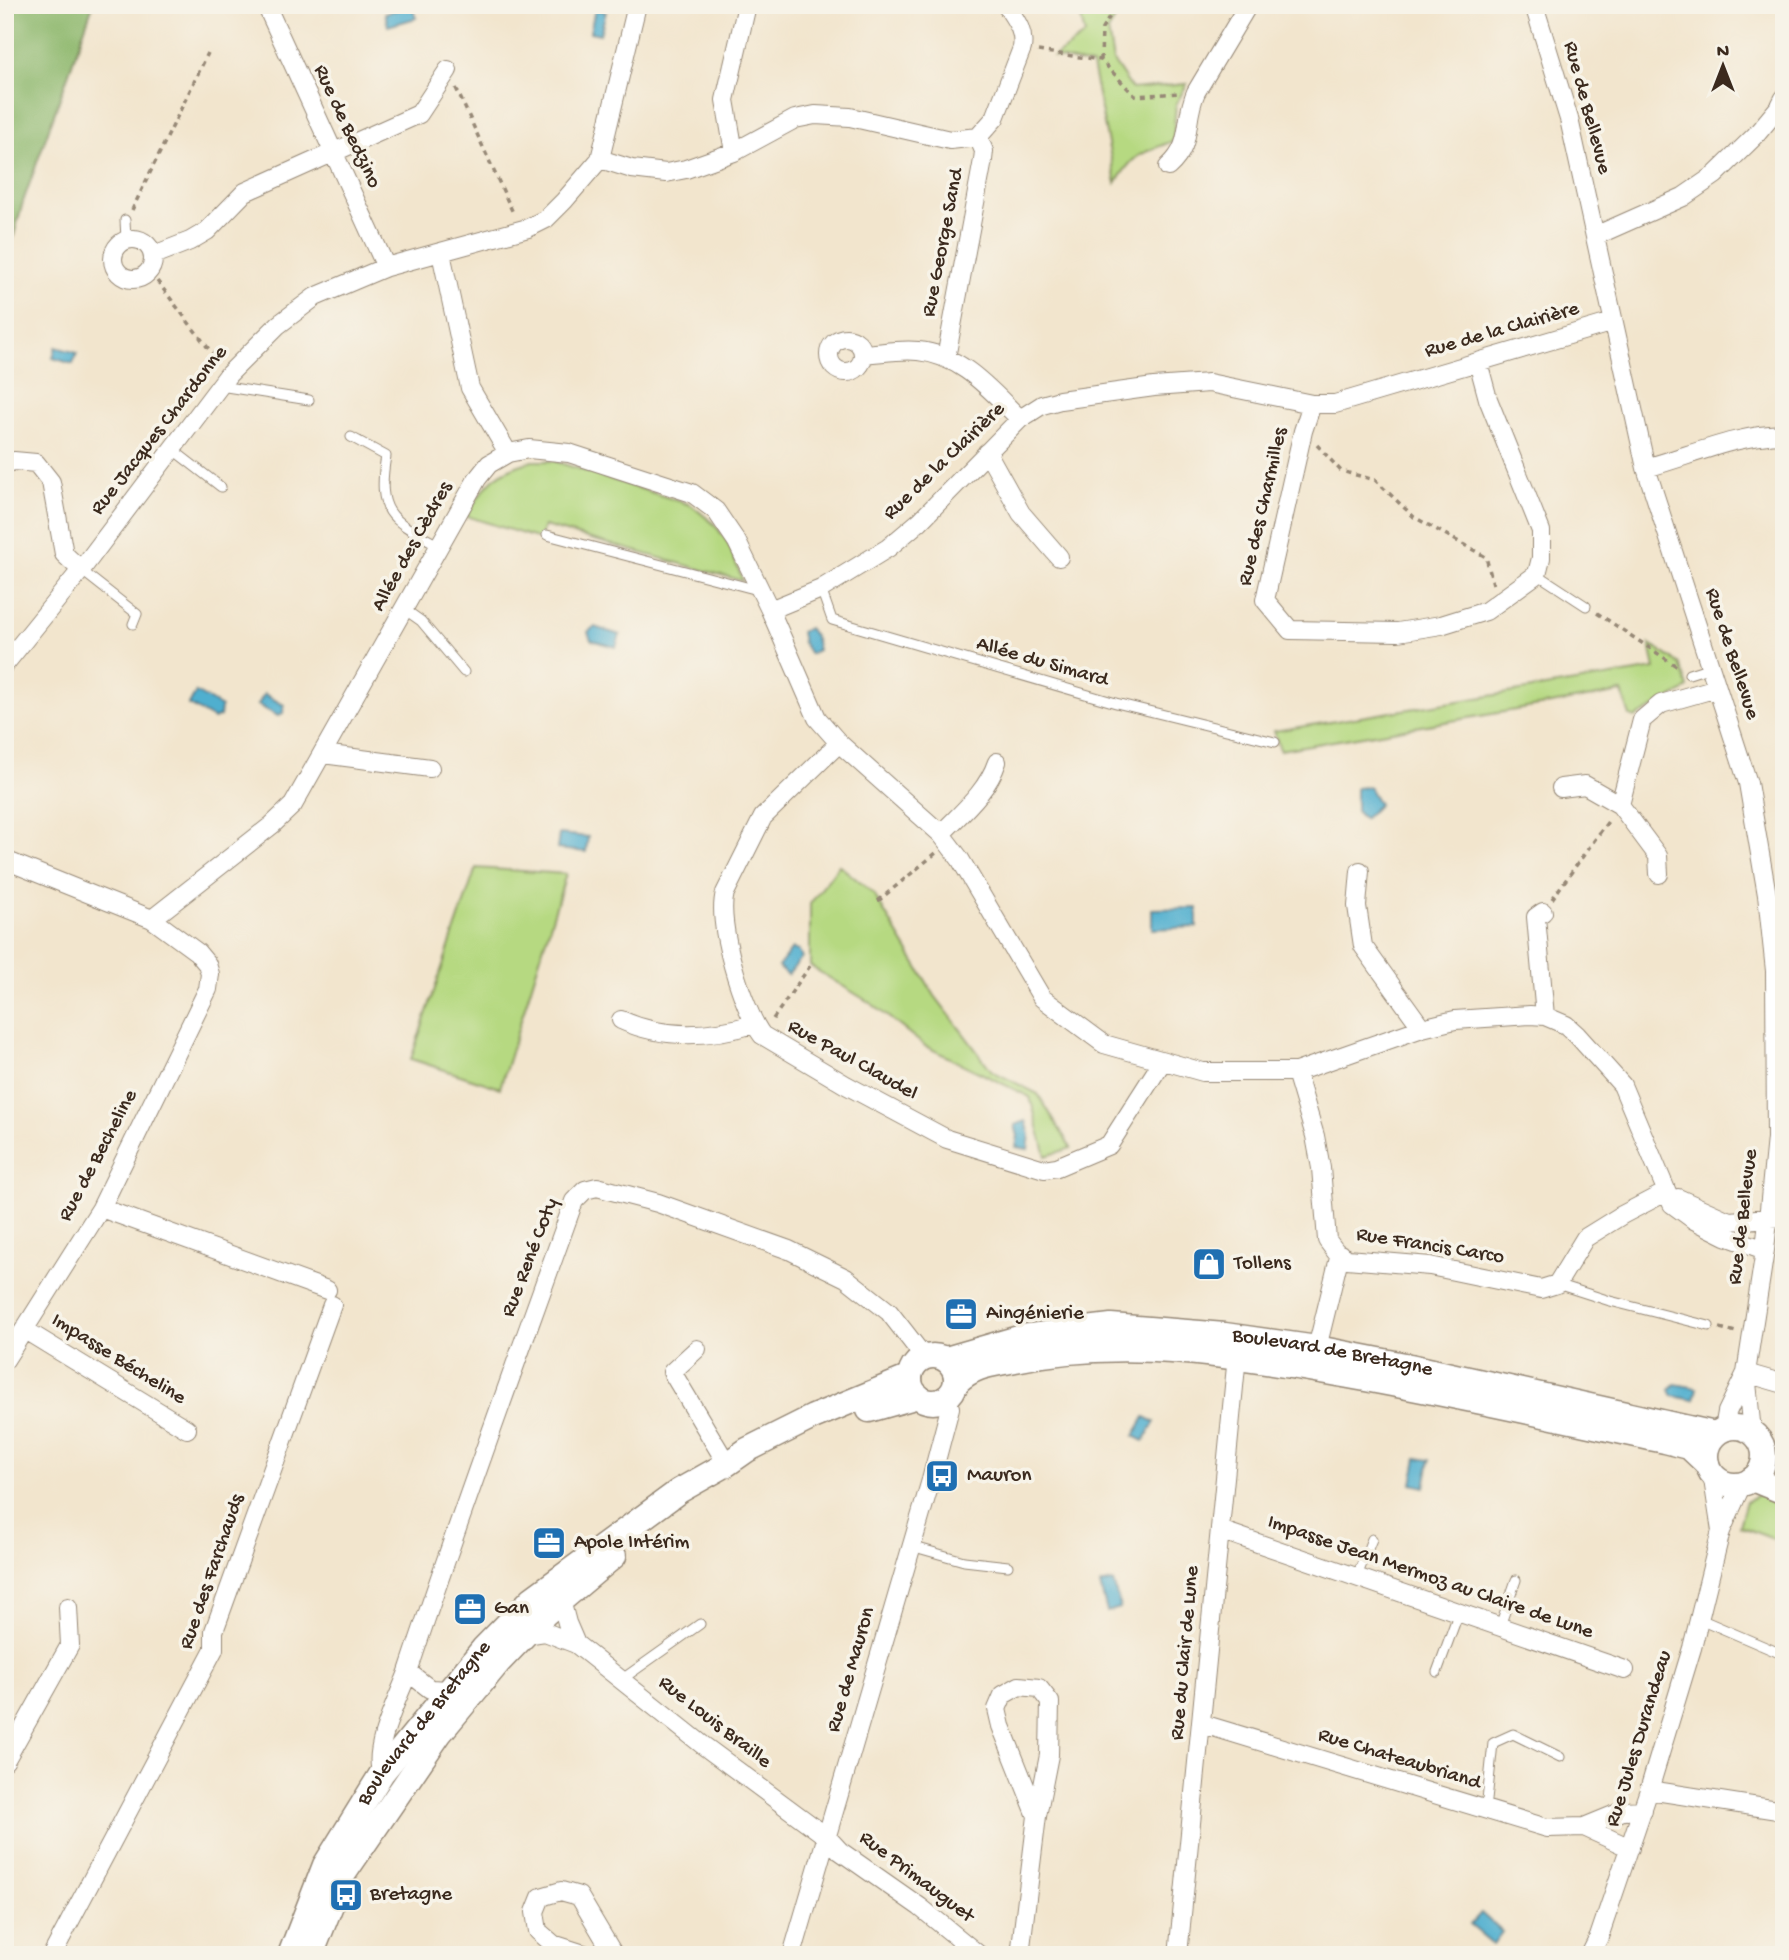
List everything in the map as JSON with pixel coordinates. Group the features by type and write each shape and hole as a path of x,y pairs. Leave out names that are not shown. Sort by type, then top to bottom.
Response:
{"main road":[{"name":"Boulevard de Bretagne","path":"290,1955 325,1865 382,1773 483,1649 532,1599 679,1491 747,1450 813,1417 925,1372 1021,1337 1111,1326 1225,1335 1317,1348 1720,1432"},
{"name":"Boulevard de Bretagne","path":"950,1391 968,1371 1040,1354 1087,1349 1157,1349 1237,1356 1413,1387 1665,1441 1689,1447 1710,1469"},
{"path":"955,1369 950,1391 930,1402 925,1372 955,1369"},
{"name":"Boulevard de Bretagne","path":"311,1955 343,1875 403,1785 440,1733 498,1663 561,1600 622,1549 684,1505 832,1423 888,1404 925,1372"},
{"path":"1747,1481 1762,1467 1767,1449 1734,1427 1720,1432 1707,1448 1710,1469 1725,1483 1747,1481 1784,1492"}],"street":[{"name":"Rue de Bedzino","path":"266,5 386,267"},
{"path":"637,5 600,159 632,169 666,173 734,152 794,119 816,115 850,117 950,141 978,137 995,118 1022,48 1019,23 1006,5"},
{"path":"734,152 725,100 747,5"},
{"path":"1168,167 1182,153 1186,143 1190,106 1196,92 1248,5"},
{"name":"Rue de Bellevue","path":"1534,5 1569,119 1646,468 1748,783 1775,893 1776,1218 1765,1250 1746,1373 1720,1432"},
{"path":"152,263 151,248 140,239 120,242 113,254 115,268 119,274 132,279 145,276 152,263 207,231 244,192 419,114 448,71"},
{"path":"1595,236 1683,197 1715,175 1755,136 1780,106 1784,97"},
{"name":"Rue George Sand","path":"946,358 984,160 985,151 978,137"},
{"name":"Rue Jacques Chardonne","path":"5,664 81,570 224,381 278,324 315,297 386,267 521,230 546,219 600,159"},
{"path":"442,253 470,388 508,453 529,449 569,453 691,493 716,511 737,542 817,718 839,743 944,838 960,859 1042,998 1104,1044 1203,1072 1296,1072 1422,1028 1455,1020 1530,1014 1545,1016 1566,1025 1622,1084 1672,1204 1694,1220 1726,1236 1765,1250"},
{"name":"Rue de la Clairière","path":"770,610 821,589 888,548 920,521 1020,419 1042,405 1154,387 1209,383 1312,404 1335,404 1613,322"},
{"path":"863,354 918,351 946,358 966,368 1020,419"},
{"path":"1478,362 1488,399 1541,531 1541,558 1537,574"},
{"name":"Rue des Charmilles","path":"1312,404 1303,431 1265,600 1290,630 1398,632 1441,625 1486,611 1537,574"},
{"path":"1646,468 1709,446 1757,435 1784,434"},
{"path":"987,452 1021,513 1059,556"},
{"name":"Allée des Cèdres","path":"152,919 272,825 293,805 477,479 489,464 508,453"},
{"path":"5,464 14,461 36,463 51,482 64,554 81,570"},
{"path":"1620,805 1642,720 1661,704 1717,688"},
{"path":"621,1020 666,1033 691,1035 758,1030 743,999 726,936 721,904 763,817 839,743"},
{"path":"323,754 430,768"},
{"path":"944,838 992,777 997,762"},
{"path":"1561,788 1585,785 1620,805 1658,856 1659,874"},
{"path":"5,860 152,919"},
{"path":"1360,871 1357,906 1363,946 1422,1028"},
{"path":"1543,912 1536,917 1545,1016"},
{"name":"Rue de Becheline","path":"5,1360 101,1208 208,989 210,974 207,964 197,952 152,919"},
{"name":"Rue Paul Claudel","path":"758,1030 845,1085 947,1139 1044,1169 1058,1167 1109,1145 1161,1062"},
{"name":"Rue Francis Carco","path":"1296,1072 1315,1136 1321,1168 1327,1240 1340,1254 1347,1259 1430,1266 1541,1289 1557,1284"},
{"name":"Rue René Coty","path":"382,1773 378,1765 382,1742 437,1584 574,1201 585,1190 597,1187 658,1203 789,1250 846,1278 889,1312 925,1372"},
{"path":"1666,1192 1729,1221 1776,1218"},
{"path":"1557,1284 1585,1238 1666,1192"},
{"name":"Rue des Farchauds","path":"52,1955 214,1649 214,1631 330,1298 101,1208"},
{"path":"1317,1348 1340,1254"},
{"name":"Impasse Bécheline","path":"24,1330 187,1429"},
{"path":"697,1349 672,1372 727,1464"},
{"name":"Rue du Clair de Lune","path":"1178,1955 1203,1724 1237,1356"},
{"path":"1746,1373 1784,1384"},
{"name":"Rue de Bellevue","path":"1746,1373 1767,1449"},
{"name":"Rue de Mauron","path":"792,1955 881,1655 950,1408 950,1391"},
{"name":"Rue Jules Durandeau","path":"1710,1469 1721,1531"},
{"name":"Rue Jules Durandeau","path":"1590,1955 1643,1810 1699,1619 1721,1531 1747,1481"},
{"name":"Impasse Jean Mermoz au Claire de Lune","path":"1220,1530 1625,1670"},
{"path":"561,1600 576,1644"},
{"path":"5,1760 70,1645 68,1607"},
{"name":"Rue Louis Braille","path":"525,1635 545,1632 576,1644 704,1746 827,1837"},
{"path":"408,1672 430,1689 449,1690"},
{"path":"1020,1955 1037,1816 1049,1755 1050,1702 1039,1688 1019,1686 1003,1695 997,1709 1001,1726 1037,1816"},
{"name":"Rue Chateaubriand","path":"1203,1724 1547,1828 1584,1827 1623,1811 1643,1810"},
{"path":"1649,1790 1784,1811"},
{"name":"Rue Chateaubriand","path":"1584,1827 1630,1849"},
{"name":"Rue Primauguet","path":"827,1837 840,1851 920,1907 979,1955"},
{"path":"587,1955 553,1944 538,1931 535,1912 541,1897 561,1891 579,1896 614,1955"}],"lane":[{"path":"125,220 127,239"},
{"path":"224,381 309,400"},
{"path":"351,437 386,456 384,502 394,520 440,546"},
{"path":"172,449 221,487"},
{"path":"547,534 760,591"},
{"path":"81,570 137,614 133,624"},
{"path":"1537,574 1586,606"},
{"name":"Allée du Simard","path":"821,589 832,620 1116,703 1275,742"},
{"path":"404,609 421,621 464,672"},
{"path":"1689,674 1710,667"},
{"path":"1557,1284 1709,1326"},
{"path":"1357,1576 1372,1539"},
{"path":"911,1546 964,1561 1008,1566"},
{"path":"1500,1626 1516,1580"},
{"path":"1437,1672 1459,1612"},
{"path":"1699,1619 1784,1655"},
{"path":"621,1680 700,1624"},
{"path":"1486,1810 1493,1743 1513,1734 1560,1757"}],"path":[{"path":"1101,60 1102,29 1117,5"},
{"path":"1022,48 1101,60 1135,96 1196,92"},
{"path":"125,220 136,204 208,53"},
{"path":"448,71 521,230"},
{"path":"152,263 224,381"},
{"path":"1303,431 1341,471 1375,480 1414,517 1486,557 1498,602"},
{"path":"1586,606 1689,674"},
{"path":"1543,912 1620,805"},
{"path":"878,901 944,838"},
{"path":"758,1030 810,966"},
{"path":"1709,1326 1752,1335"}],"green space":[{"path":"5,5 93,5 23,202 5,268"},
{"path":"1078,5 1124,5 1108,31 1113,61 1132,89 1187,84 1176,104 1173,141 1139,155 1128,165 1116,183 1092,65 1054,57 1085,35"},
{"path":"532,461 554,461 691,505 714,524 727,541 743,581 544,526 539,539 466,516 480,495 500,474"},
{"path":"1650,644 1680,664 1688,688 1635,718 1630,716 1622,692 1280,750 1274,731 1655,669"},
{"path":"839,865 873,893 935,996 992,1071 1038,1094 1071,1148 1046,1156 1030,1097 925,1046 872,1004 810,966 810,904"},
{"path":"476,868 566,874 500,1088 411,1059"},
{"path":"1759,1494 1784,1504 1784,1543 1739,1526 1746,1501"}],"water":[{"path":"412,6 416,18 388,26 385,13"},
{"path":"595,9 606,12 600,34 590,32"},
{"path":"56,347 77,353 73,364 53,358"},
{"path":"594,627 620,635 616,647 591,640 588,632"},
{"path":"808,628 815,638 818,650 810,654 803,643 801,632"},
{"path":"196,692 221,707 220,716 214,719 189,705"},
{"path":"264,694 284,705 283,713 278,716 258,705"},
{"path":"1369,787 1379,804 1364,819 1356,811 1356,788"},
{"path":"559,834 588,837 586,852 557,849"},
{"path":"1197,908 1197,927 1152,929 1152,909"},
{"path":"792,949 799,951 802,957 788,975 778,967"},
{"path":"1026,1121 1030,1135 1028,1149 1016,1147 1018,1136 1015,1125"},
{"path":"1675,1384 1697,1388 1694,1400 1673,1396 1670,1390"},
{"path":"1145,1417 1155,1422 1144,1441 1134,1436"},
{"path":"1417,1458 1430,1460 1425,1487 1412,1484"},
{"path":"1113,1582 1120,1608 1107,1612 1100,1585"},
{"path":"1481,1913 1502,1932 1493,1944 1470,1925"}],"place":[{"name":"Tollens","path":"1209,1264"},
{"name":"Aingénierie","path":"961,1314"},
{"name":"Mauron","path":"942,1476"},
{"name":"Apole Intérim","path":"549,1543"},
{"name":"Gan","path":"470,1609"},
{"name":"Bretagne","path":"346,1895"}]}
